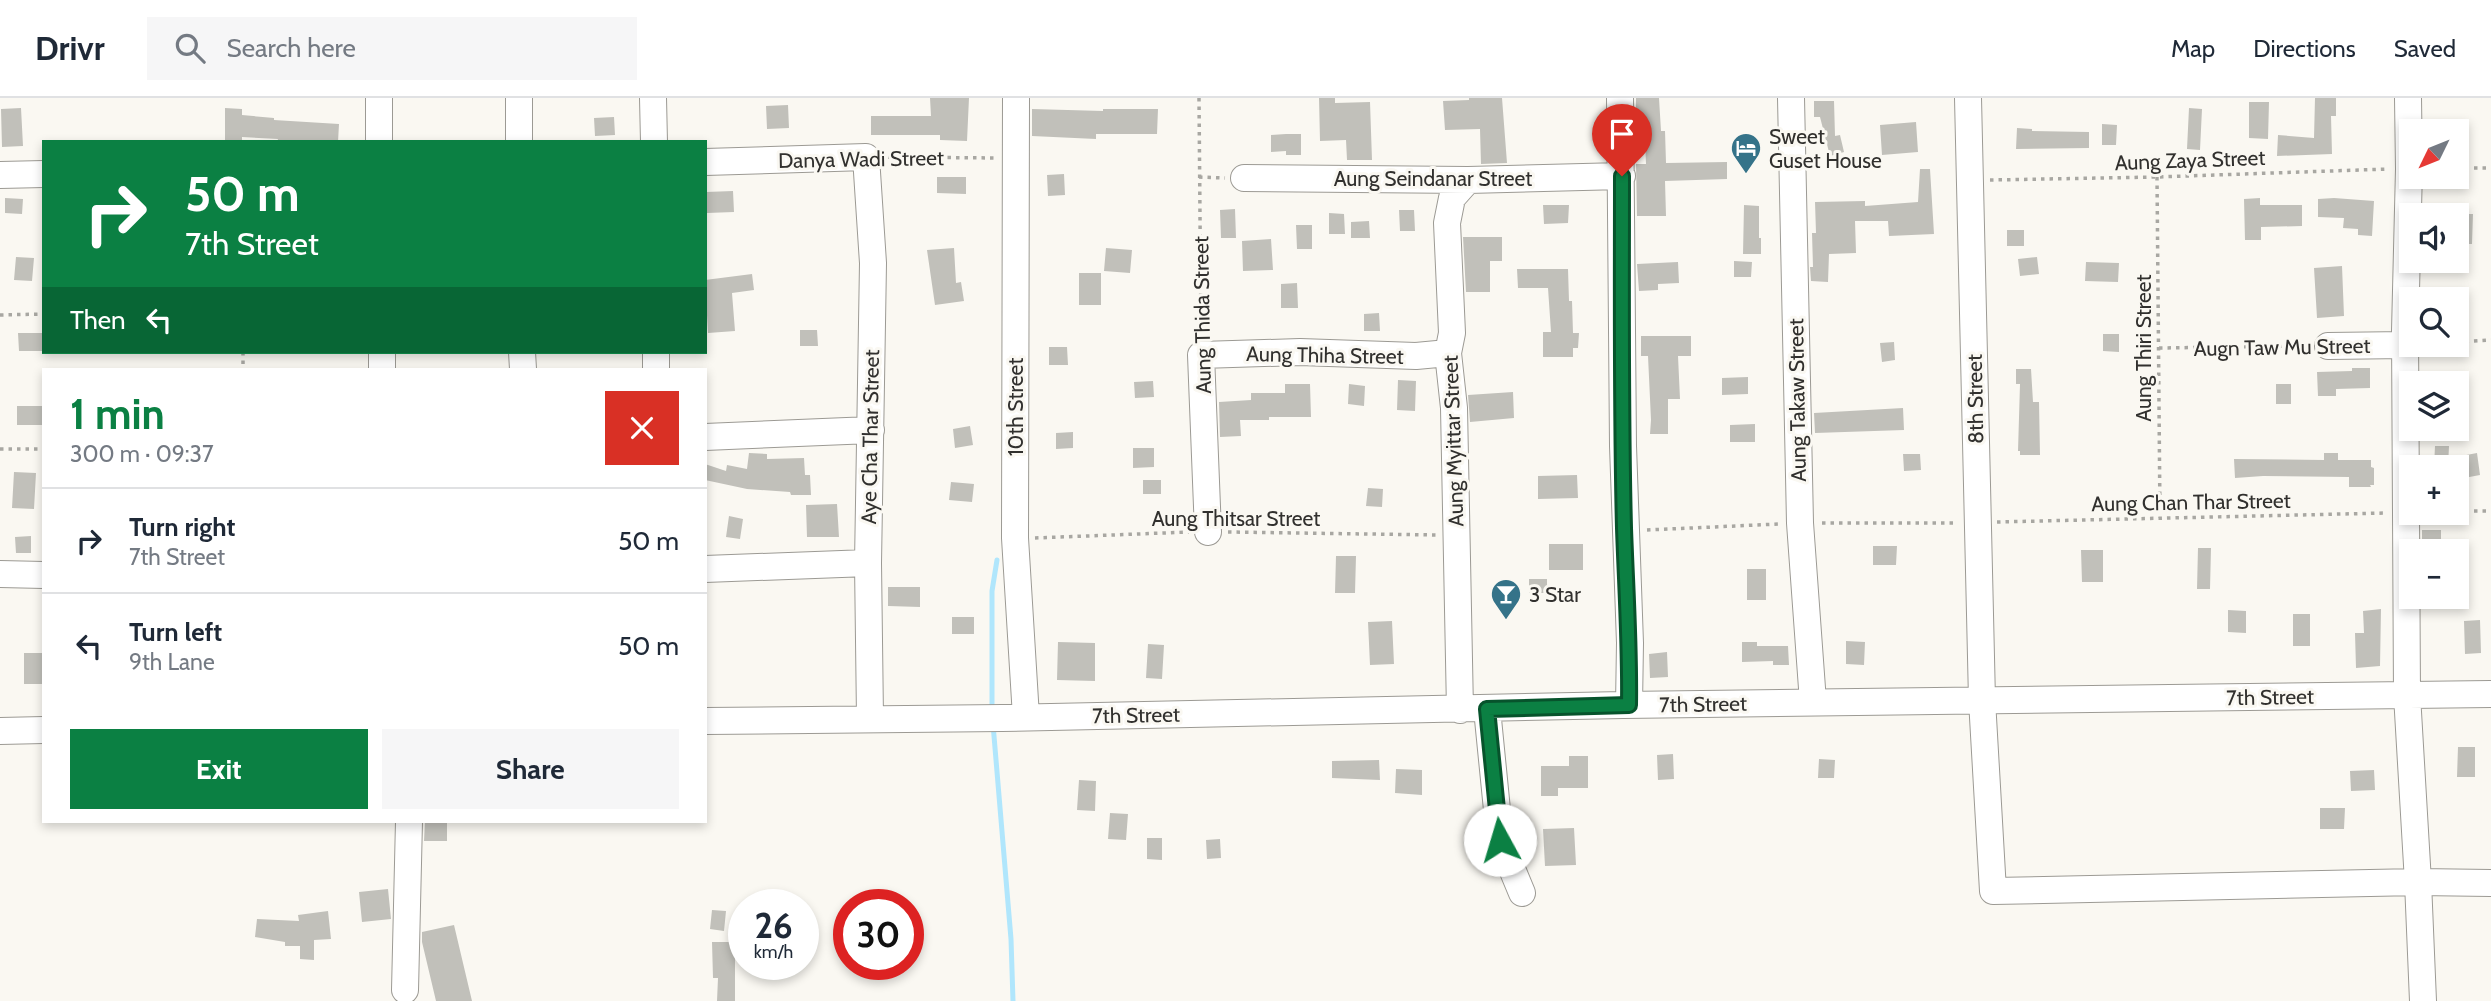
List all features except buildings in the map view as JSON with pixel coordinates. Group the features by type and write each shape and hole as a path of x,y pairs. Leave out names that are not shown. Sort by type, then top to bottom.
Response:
{"street":[{"path":"379,98 379,140"},
{"path":"519,98 519,140"},
{"path":"653,98 654,140"},
{"name":"10th Street","path":"1014,717 1016,98"},
{"path":"1620,98 1624,531 1630,643 1629,705"},
{"name":"Aung Takaw Street","path":"1791,98 1800,523 1813,702"},
{"name":"8th Street","path":"1968,98 1982,700 1993,891 2418,882"},
{"path":"2408,98 2408,119"},
{"name":"Danya Wadi Street","path":"707,162 866,157"},
{"name":"Aye Cha Thar Street","path":"866,157 873,263 868,563 870,718"},
{"path":"0,175 42,174"},
{"name":"Aung Seindanar Street","path":"1244,178 1468,180 1622,176"},
{"name":"Aung Myittar Street","path":"1460,710 1454,408 1448,353 1452,320 1447,223 1452,198 1468,180"},
{"path":"2406,287 2409,189"},
{"name":"Augn Taw Mu Street","path":"2329,346 2399,345"},
{"name":"Aung Thiha Street","path":"1201,355 1300,352 1416,356 1448,353"},
{"name":"Aung Thida Street","path":"1201,355 1208,532"},
{"path":"2405,357 2406,455"},
{"path":"707,437 871,430"},
{"path":"2406,525 2407,695 2423,1001"},
{"path":"707,569 868,563"},
{"path":"0,574 42,575"},
{"name":"7th Street","path":"707,721 1813,702 2491,694"},
{"path":"1487,709 1500,840 1522,893"},
{"path":"0,731 42,730"},
{"path":"405,990 410,823"},
{"path":"2418,882 2491,883"}],"path":[{"name":"Aung Thida Street","path":"1199,98 1201,355"},
{"name":"Danya Wadi Street","path":"866,157 1016,158"},
{"path":"2469,168 2491,168"},
{"name":"Aung Zaya Street","path":"1970,180 2399,169"},
{"name":"Aung Thiri Street","path":"2157,177 2160,518"},
{"path":"0,314 42,314"},
{"path":"2469,341 2491,340"},
{"name":"Augn Taw Mu Street","path":"2159,348 2329,346"},
{"path":"0,449 42,449"},
{"path":"2469,511 2491,511"},
{"name":"Aung Chan Thar Street","path":"1978,523 2399,512"},
{"name":"Aung Thitsar Street","path":"1016,538 1208,532 1457,535"}],"waterway":[{"path":"992,711 992,591 997,560"},
{"path":"993,724 1011,939 1013,1001"}],"place":[{"name":"Sweet Guset House","path":"1746,175"},
{"name":"3 Star","path":"1506,621"}],"route":[{"path":"1500,840 1487,709 1629,705 1630,643 1624,531 1622,176"}]}
